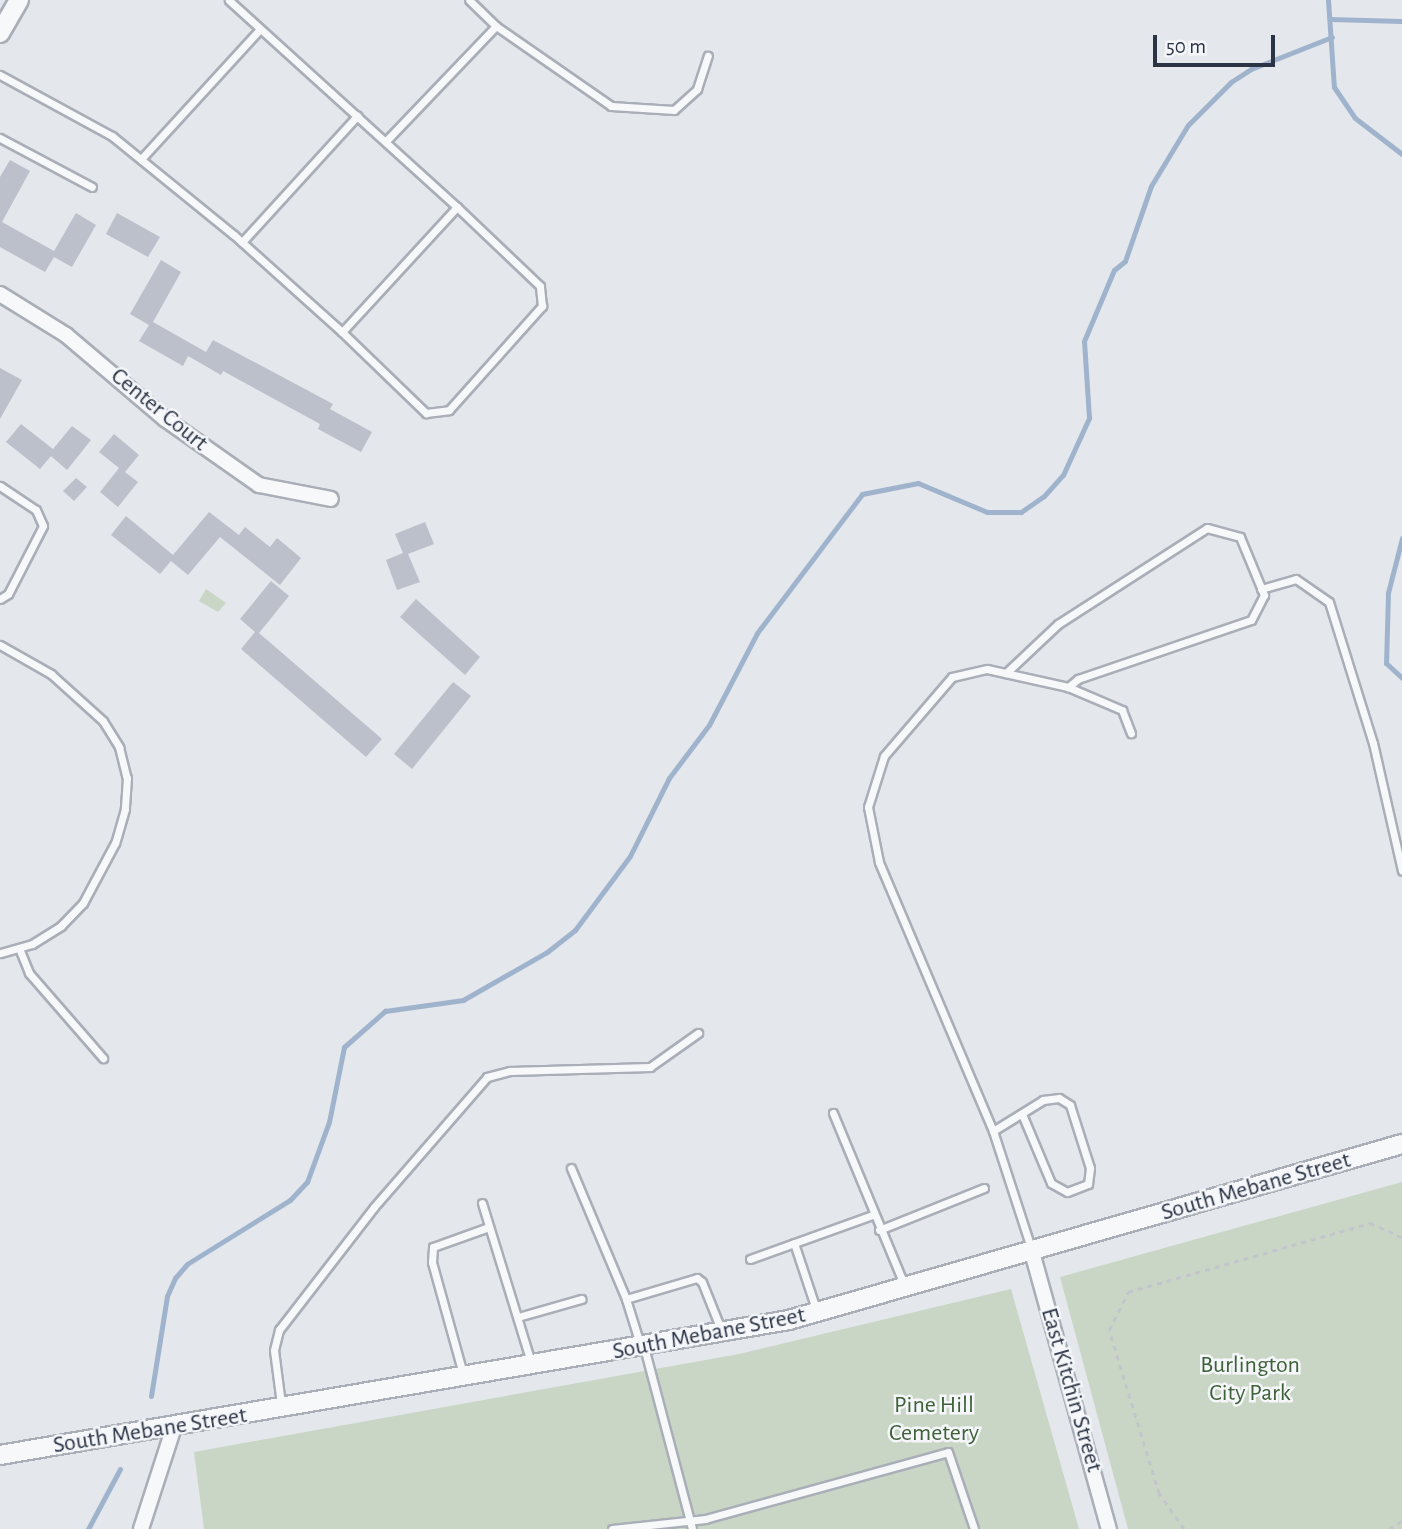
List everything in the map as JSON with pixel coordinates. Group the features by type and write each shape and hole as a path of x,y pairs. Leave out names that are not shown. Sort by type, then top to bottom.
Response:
{"street":[{"path":"0,33 19,0"},
{"name":"Center Court","path":"0,294 66,335 165,419 259,485 331,499"},
{"name":"South Mebane Street","path":"0,1455 642,1348 818,1313 1402,1144"},
{"name":"East Kitchin Street","path":"1032,1251 1109,1529"},
{"path":"141,1529 174,1427"}],"lane":[{"path":"0,75 112,136 242,242 342,332 426,414 449,410 542,306 540,286 386,141 229,0"},
{"path":"469,0 496,26 611,107 674,110 697,89 708,56"},
{"path":"386,141 496,26"},
{"path":"141,159 260,29"},
{"path":"242,242 357,116"},
{"path":"0,138 92,187"},
{"path":"342,332 457,207"},
{"path":"0,486 36,510 43,526 8,594 0,599"},
{"path":"1006,673 1058,624 1207,528 1240,537 1264,596 1251,620 1078,679 1068,687"},
{"path":"1261,589 1296,579 1329,602 1373,743 1402,871"},
{"path":"0,645 51,674 103,721 120,747 127,778 125,809 115,843 83,903 61,926 19,948 0,953"},
{"path":"1032,1251 993,1131 879,862 868,807 884,756 952,677 987,669 1068,687 1122,710 1131,733"},
{"path":"19,948 29,973 103,1058"},
{"path":"282,1409 274,1367 279,1330 374,1207 487,1077 510,1071 650,1067 676,1053 698,1033"},
{"path":"993,1131 1043,1100 1059,1098 1070,1105 1090,1168 1088,1184 1067,1192 1051,1184 1022,1114"},
{"path":"834,1113 872,1215 905,1288"},
{"path":"571,1168 626,1299 692,1525"},
{"path":"879,1230 984,1188"},
{"path":"482,1203 532,1366"},
{"path":"750,1259 872,1215"},
{"path":"465,1378 432,1262 433,1247 489,1227"},
{"path":"794,1243 818,1313"},
{"path":"626,1299 696,1278 702,1282 722,1333"},
{"path":"518,1317 581,1299"},
{"path":"612,1529 692,1525 948,1451 975,1529"}],"path":[{"path":"1184,1529 1159,1494 1109,1329 1128,1292 1370,1223 1402,1237"},
{"path":"1389,1529 1402,1521"}],"green space":[{"path":"206,589 226,603 218,612 199,601"},
{"name":"Burlington City Park","path":"1402,1182 1402,1529 1128,1529 1060,1277"},
{"name":"Pine Hill Cemetery","path":"1011,1289 1079,1529 204,1529 194,1452 739,1354"}],"building":[{"path":"10,160 30,171 2,222 54,251 76,213 96,225 72,267 54,257 45,272 0,247 0,177"},
{"path":"117,213 160,237 148,257 106,234"},
{"path":"161,260 181,272 153,322 206,352 213,340 333,404 330,409 372,432 361,452 318,429 320,424 223,371 221,375 188,356 183,366 139,341 149,325 130,314"},
{"path":"0,368 22,380 0,419"},
{"path":"21,424 53,449 72,426 91,440 67,470 51,456 40,469 6,442"},
{"path":"114,434 139,455 125,472 138,482 118,507 100,492 119,468 99,452"},
{"path":"76,478 87,487 74,501 63,491"},
{"path":"209,512 239,535 245,527 270,547 277,538 301,558 280,585 220,537 188,575 171,561 160,574 111,535 126,516 173,555"},
{"path":"425,522 434,544 408,554 420,582 397,590 386,560 403,553 395,534"},
{"path":"271,581 289,596 259,633 382,739 366,757 241,649 255,632 240,619"},
{"path":"416,599 480,657 465,675 400,617"},
{"path":"453,682 471,696 412,769 394,754"}],"waterway":[{"path":"1328,0 1334,87 1355,118 1402,154"},
{"path":"1330,19 1402,21"},
{"path":"151,1396 167,1296 175,1278 187,1264 290,1200 307,1182 329,1122 344,1047 385,1011 463,1000 547,952 575,930 630,856 669,778 709,725 757,633 862,494 918,483 987,512 1021,512 1044,496 1063,475 1089,418 1084,341 1114,270 1125,261 1151,186 1188,125 1231,82 1251,69 1332,37"},
{"path":"1402,538 1388,593 1386,663 1402,678"},
{"path":"88,1529 120,1469"}]}
